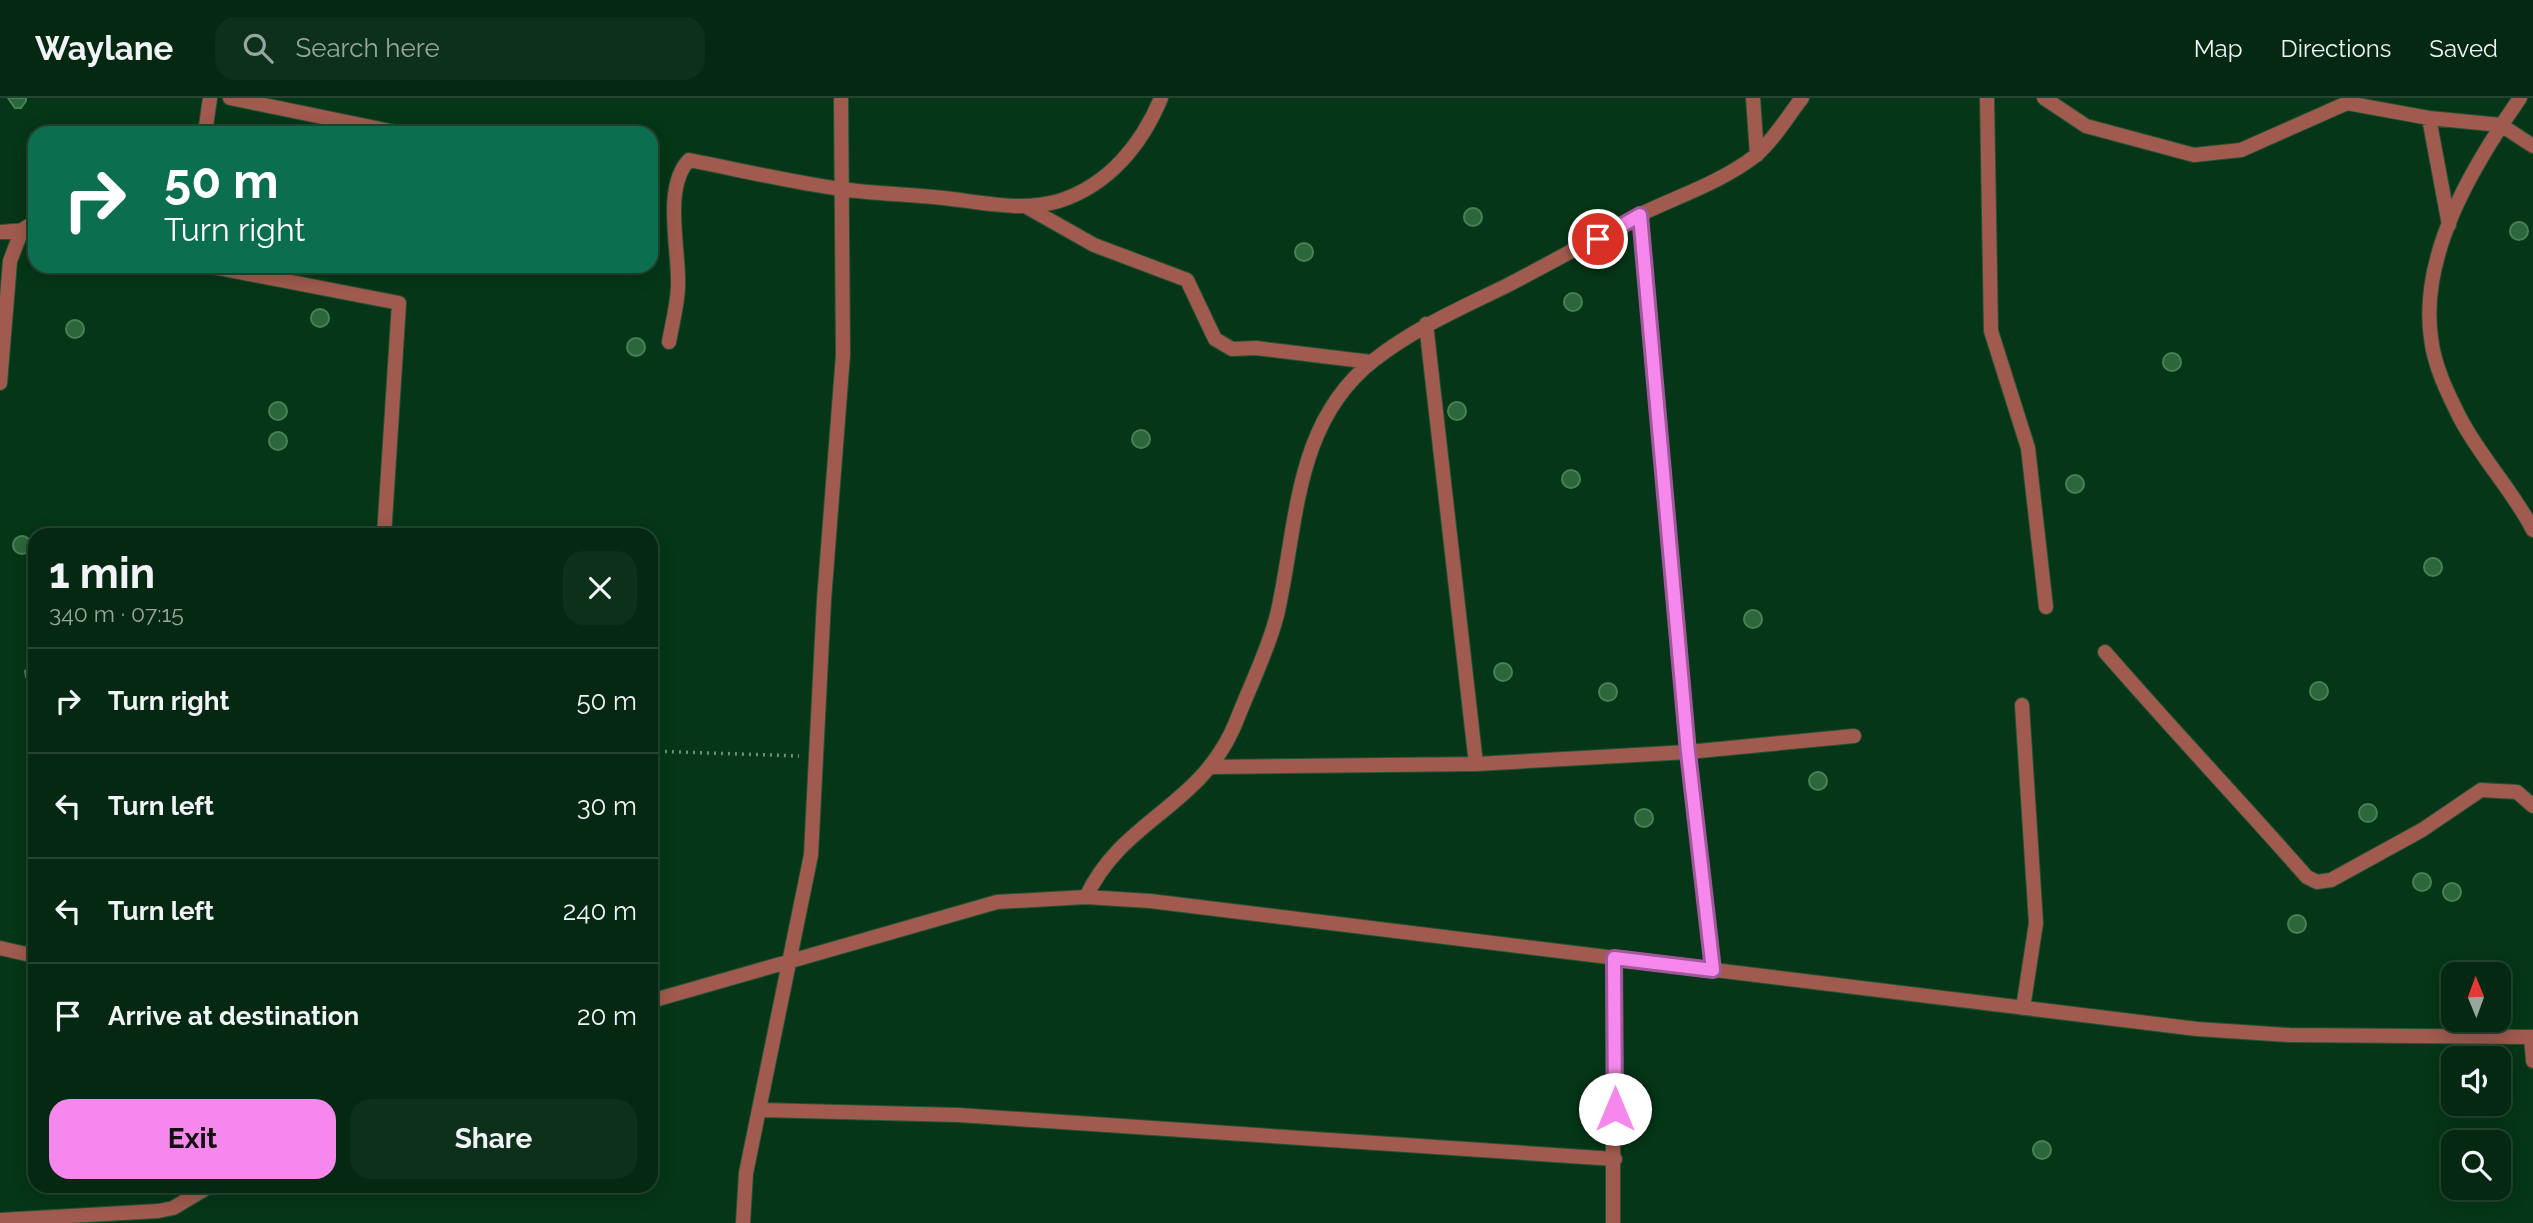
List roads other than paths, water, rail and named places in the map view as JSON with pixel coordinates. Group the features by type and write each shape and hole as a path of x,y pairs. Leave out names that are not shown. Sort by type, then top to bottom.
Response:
{"street":[{"path":"206,126 210,98"},
{"path":"230,98 366,126"},
{"path":"743,1223 746,1173 811,855 824,600 843,355 841,98"},
{"path":"669,342 678,289 675,192 681,169 689,160 842,190 943,198 996,206 1025,206 1060,201 1119,165 1147,131 1161,98"},
{"path":"1753,98 1757,155"},
{"path":"1086,897 1115,850 1169,809 1212,767 1234,726 1276,618 1301,477 1317,430 1371,362 1426,324 1640,215 1703,189 1757,155 1802,98"},
{"path":"1987,98 1991,331 2028,449 2046,607"},
{"path":"2044,98 2086,126 2194,155 2241,150 2347,103 2429,118 2501,125 2533,146"},
{"path":"2520,98 2501,125 2449,225 2433,274 2429,317 2431,341 2442,380 2462,421 2533,530"},
{"path":"2429,118 2449,225"},
{"path":"1025,206 1094,245 1187,280 1215,339 1232,349 1255,348 1371,362"},
{"path":"1640,215 1688,752 1713,970"},
{"path":"0,232 28,228"},
{"path":"0,383 10,261 28,233"},
{"path":"244,273 399,303 385,528"},
{"path":"1426,324 1476,764"},
{"path":"2105,652 2307,877 2317,882 2330,880 2422,830 2481,790 2517,792 2533,807"},
{"path":"2022,705 2036,923 2023,1008"},
{"path":"1212,767 1476,764 1688,752 1854,736"},
{"path":"658,999 997,902 1086,897 1150,901 2197,1029 2290,1035 2532,1037 2533,1061"},
{"path":"0,948 28,954"},
{"path":"1613,1223 1614,958"},
{"path":"759,1110 958,1115 1615,1159"},
{"path":"0,1220 107,1219 173,1208 198,1193"}]}
